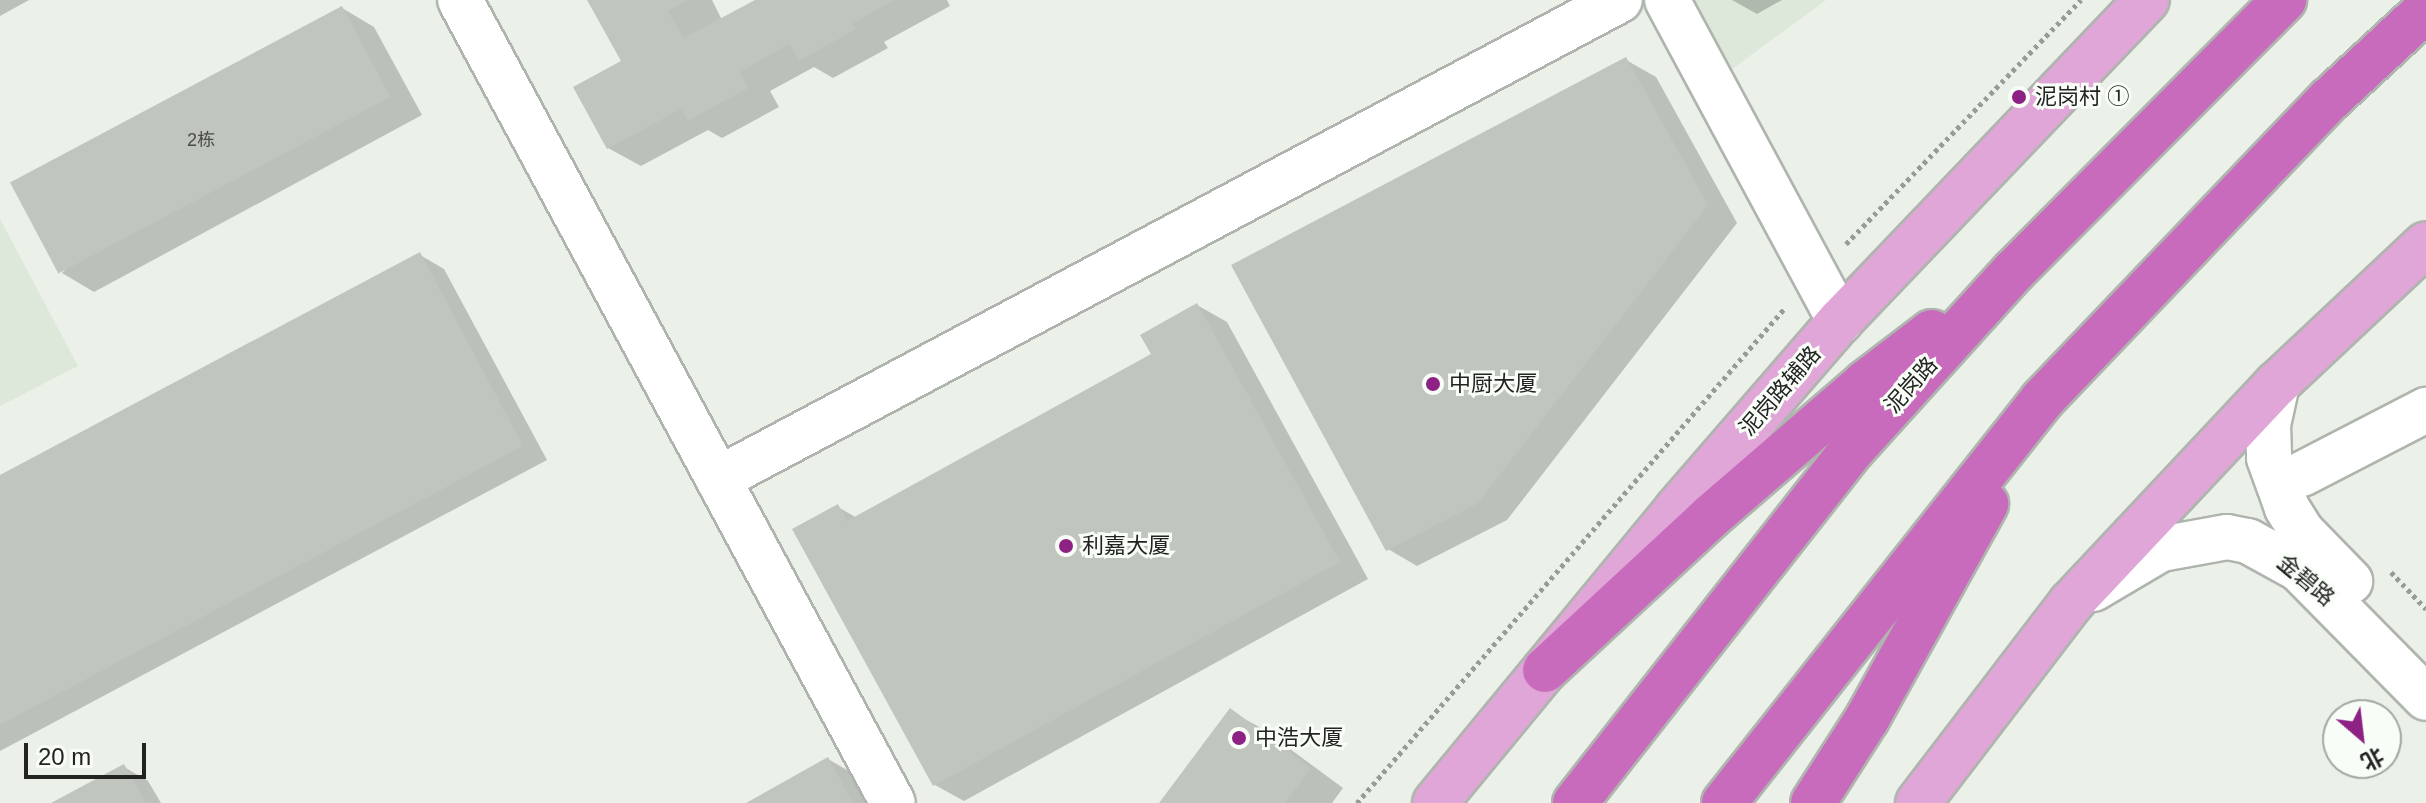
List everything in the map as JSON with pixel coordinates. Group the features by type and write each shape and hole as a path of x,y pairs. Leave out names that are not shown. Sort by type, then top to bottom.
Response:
{"highway":[{"name":"泥岗路","path":"1575,803 1852,450 2014,271 2284,0"},
{"path":"1724,803 2042,400 2330,99 2426,10"},
{"path":"1545,670 1710,517 1865,383 2014,271"},
{"path":"1813,803 1867,719 2042,400"}],"main road":[{"name":"泥岗路辅路","path":"1435,803 1677,509 1840,321 2147,0"},
{"path":"1918,803 2071,603 2277,384 2426,244"}],"street":[{"path":"460,0 893,803"},
{"path":"718,479 1620,0"},
{"path":"1667,0 1840,321"},
{"name":"金碧路","path":"2277,384 2268,425 2269,458 2287,508 2302,532 2426,661"},
{"path":"2302,474 2426,410"},
{"name":"金碧路","path":"2071,603 2161,549 2227,537 2248,541 2299,569 2426,698"}],"path":[{"path":"1843,247 2081,0"},
{"path":"1357,803 1788,305"}],"shaded area":[{"path":"1694,0 1826,0 1732,69"},
{"path":"0,219 78,366 0,406"}],"building":[{"path":"587,0 688,0 668,11 684,38 755,0 895,0 853,23 856,29 799,61 790,44 739,72 748,88 688,121 681,109 607,149 573,87 621,61"},
{"path":"342,6 390,97 58,273 10,183"},
{"name":"中厨大厦","path":"1626,57 1708,205 1478,503 1386,551 1231,265"},
{"path":"420,252 523,446 0,725 0,475"},
{"name":"利嘉大厦","path":"1197,303 1340,562 933,786 792,529 838,504 847,521 1151,354 1140,335"},
{"name":"中浩大厦","path":"1230,708 1311,768 1285,803 1159,803"},
{"path":"828,757 853,803 746,803"},
{"path":"124,764 146,803 51,803"}],"place":[{"name":"泥岗村 ①","path":"2019,97"},
{"name":"中厨大厦","path":"1433,384"},
{"name":"利嘉大厦","path":"1066,546"},
{"name":"中浩大厦","path":"1239,738"}]}
